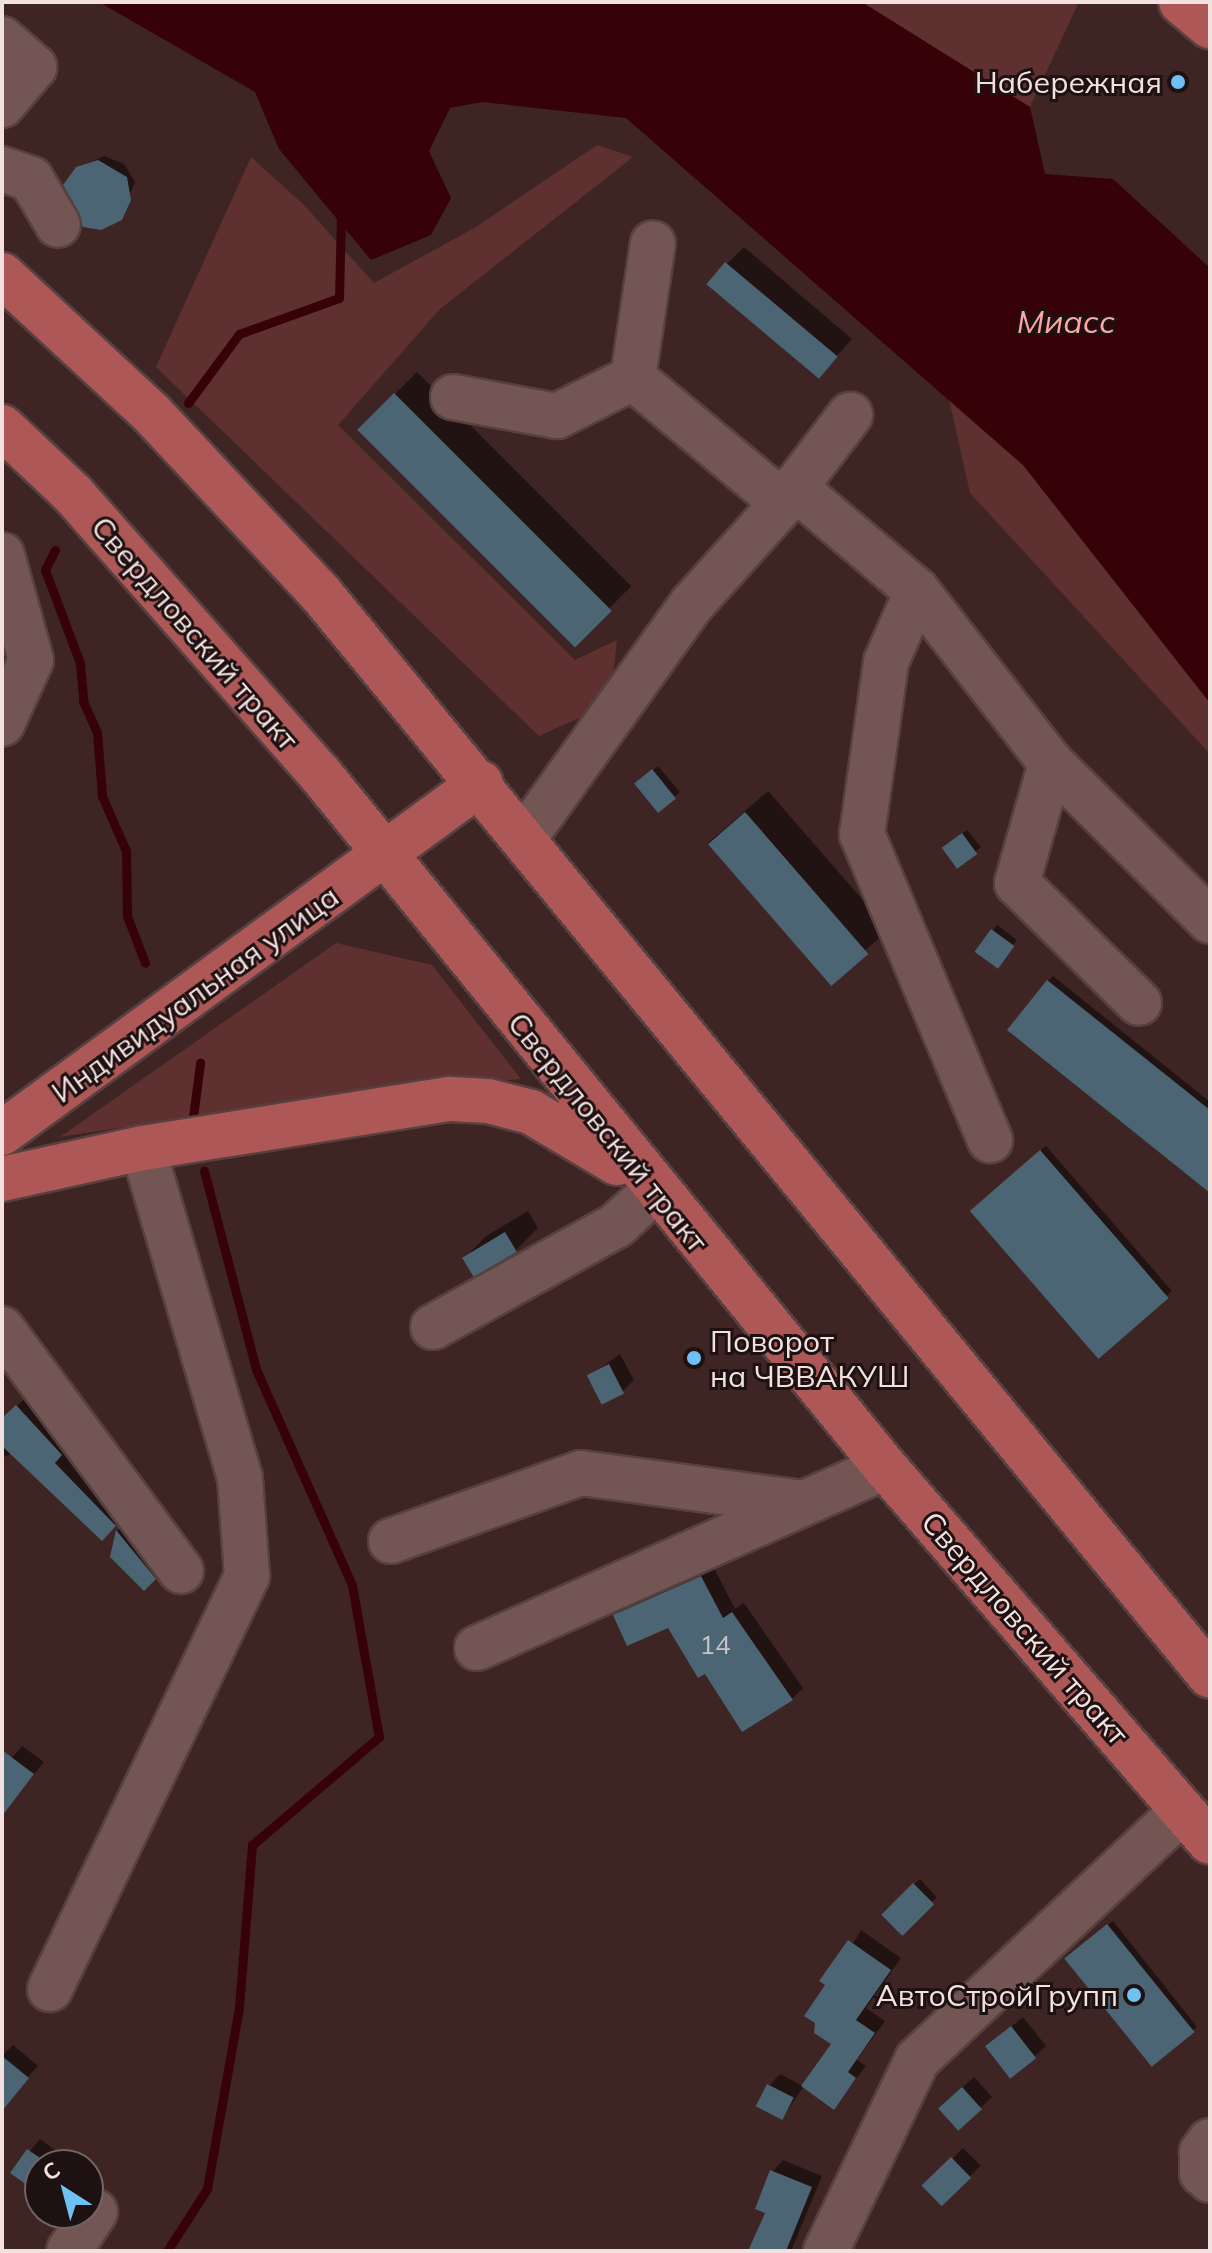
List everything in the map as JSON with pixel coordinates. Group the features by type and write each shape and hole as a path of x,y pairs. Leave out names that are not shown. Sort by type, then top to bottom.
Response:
{"main road":[{"path":"1181,2 1210,26"},
{"path":"2,275 153,415 321,594 481,783 1210,1676"},
{"name":"Свердловский тракт","path":"2,428 73,494 388,855 655,1190 885,1467 1196,1826"},
{"name":"Индивидуальная улица","path":"2,1133 388,855 481,783"},
{"path":"2,1179 143,1148 450,1099 488,1101 531,1112 578,1136 655,1190"}],"street":[{"path":"2,39 34,67 2,105"},
{"path":"2,169 31,179 58,225"},
{"path":"633,378 653,243"},
{"path":"453,397 557,416 633,378"},
{"path":"633,378 917,591 1051,763 1210,921"},
{"path":"525,837 692,604 788,495 850,415"},
{"path":"2,555 31,660 2,724"},
{"path":"917,591 886,662 862,834 990,1140"},
{"path":"1051,763 1017,883 1139,1003"},
{"path":"50,1989 247,1576 240,1478 143,1148"},
{"path":"433,1327 617,1225 655,1190"},
{"path":"2,1329 181,1571"},
{"path":"477,1648 885,1467"},
{"path":"391,1541 581,1473 803,1503"},
{"path":"826,2251 917,2060 1196,1826"},
{"path":"1210,2141 1202,2152 1202,2173 1210,2180"},
{"path":"69,2251 84,2229"}],"shaded area":[{"path":"860,2 1079,2 1030,107"},
{"path":"597,145 633,157 440,309 338,425 575,660 617,640 610,704 539,736 156,367 251,157 303,204 374,283 476,227"},
{"path":"949,399 1023,465 1210,703 1210,754 970,493"},
{"path":"336,943 432,965 521,1079 313,1098 60,1137"}],"water":[{"name":"Миасс","path":"99,2 862,2 1030,107 1045,174 1113,179 1210,268 1210,703 1023,465 626,118 482,102 450,108 429,151 451,198 431,235 371,260 279,149 255,92"}],"building":[{"path":"98,160 127,177 131,200 122,220 101,230 83,227 63,185 76,167"},
{"path":"725,262 838,356 819,379 706,284"},
{"path":"394,393 612,611 575,648 357,430"},
{"path":"652,769 676,799 658,813 634,783"},
{"path":"745,812 868,954 831,986 708,844"},
{"path":"962,833 977,854 957,869 942,848"},
{"path":"991,929 1014,946 998,969 975,952"},
{"path":"1047,980 1210,1110 1210,1193 1007,1030"},
{"path":"1040,1150 1169,1298 1098,1359 970,1211"},
{"path":"505,1232 517,1252 474,1277 462,1258"},
{"path":"609,1364 624,1393 602,1405 587,1375"},
{"path":"16,1405 62,1455 55,1463 116,1526 102,1541 2,1446 2,1418"},
{"path":"116,1530 156,1579 144,1591 110,1557"},
{"path":"701,1576 723,1618 732,1612 793,1700 742,1732 705,1674 698,1678 668,1628 627,1646 613,1615"},
{"path":"2,1750 34,1774 2,1816"},
{"path":"913,1883 934,1904 902,1936 881,1915"},
{"path":"1107,1924 1194,2032 1152,2067 1064,1959"},
{"path":"848,1940 891,1970 856,2020 875,2033 848,2072 856,2078 834,2110 801,2086 831,2044 814,2033 815,2023 804,2016 825,1985 819,1981"},
{"path":"1011,2026 1036,2058 1010,2079 985,2046"},
{"path":"2,2056 29,2078 2,2111"},
{"path":"767,2084 794,2098 782,2120 756,2106"},
{"path":"962,2087 982,2109 958,2131 938,2108"},
{"path":"24,2153 24,2183 10,2173"},
{"path":"951,2157 971,2178 942,2206 922,2185"},
{"path":"770,2170 812,2187 786,2251 748,2251 765,2213 755,2209"}],"waterway":[{"path":"188,403 239,334 339,298 341,214"},
{"path":"55,550 45,570 80,663 83,701 97,732 102,796 126,851 127,916 145,963"},
{"path":"192,1125 200,1063"},
{"path":"167,2251 207,2189 239,2007 252,1845 379,1737 352,1585 256,1369 204,1171"}],"place":[{"name":"Набережная","path":"1178,82"},
{"name":"Поворот на ЧВВАКУШ","path":"694,1358"},
{"name":"АвтоСтройГрупп","path":"1134,1995"}]}
